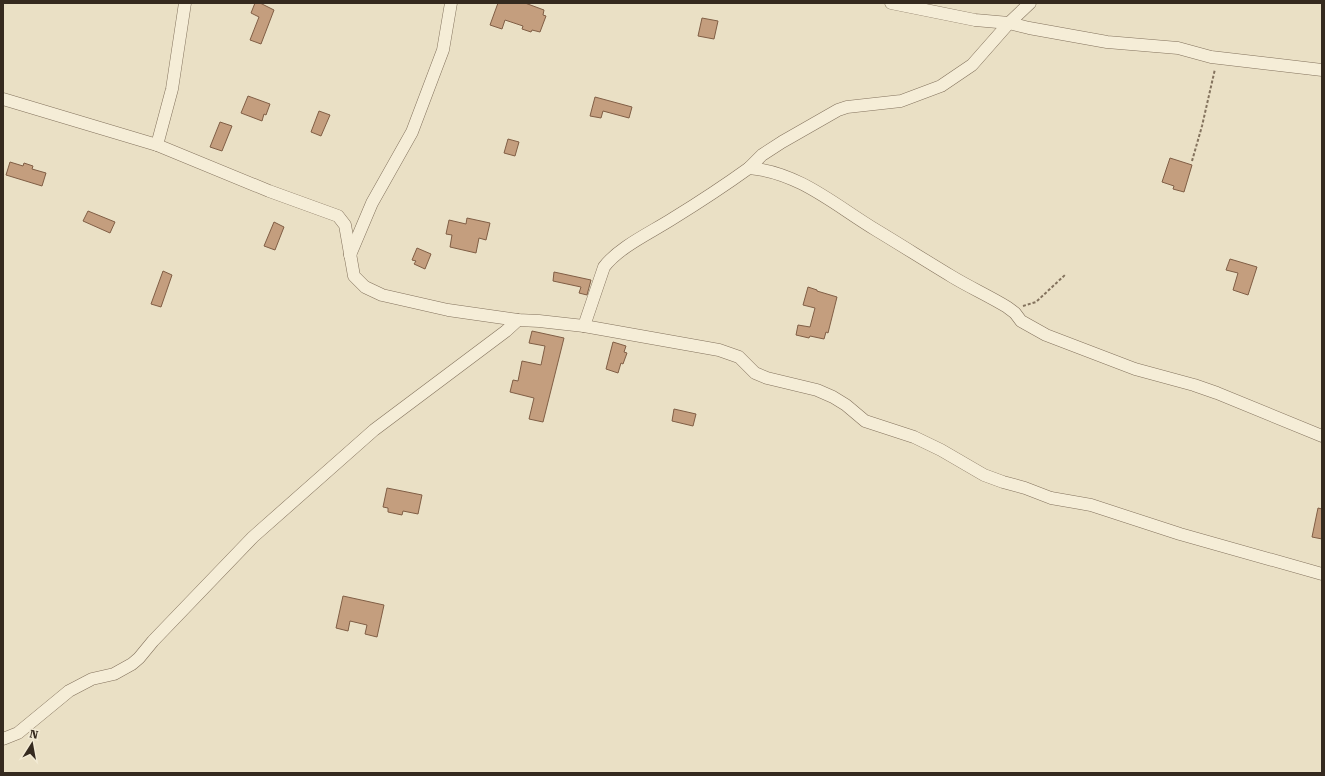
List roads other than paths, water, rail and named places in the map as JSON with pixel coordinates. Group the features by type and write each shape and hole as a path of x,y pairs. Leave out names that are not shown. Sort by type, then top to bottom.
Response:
{"street":[{"path":"156,145 172,89 185,3"},
{"path":"350,255 372,204 412,132 443,50 451,3"},
{"path":"891,3 975,20 1009,23 1028,28 1107,42 1178,48 1217,57 1322,70"},
{"path":"584,326 604,267 610,259 625,248 712,195 750,168 762,155 782,142 838,110 847,107 901,100 941,86 972,65 1009,23 1030,3"},
{"path":"3,99 156,145 269,191 338,216 345,225 354,276 365,287 382,295 448,310 518,320 584,326 719,350 739,357 754,373 767,378 817,390 833,397 846,405 865,421 914,437 941,450 984,475 1051,498 1091,506 1180,534 1322,574"},
{"path":"750,168 761,169 782,175 810,188 833,201 849,214 949,275 1011,310 1021,321 1046,335 1135,369 1194,385 1217,393 1322,436"},
{"path":"3,739 18,733 69,691 92,679 114,674 132,664 253,537 374,430 506,331 518,320"}]}
